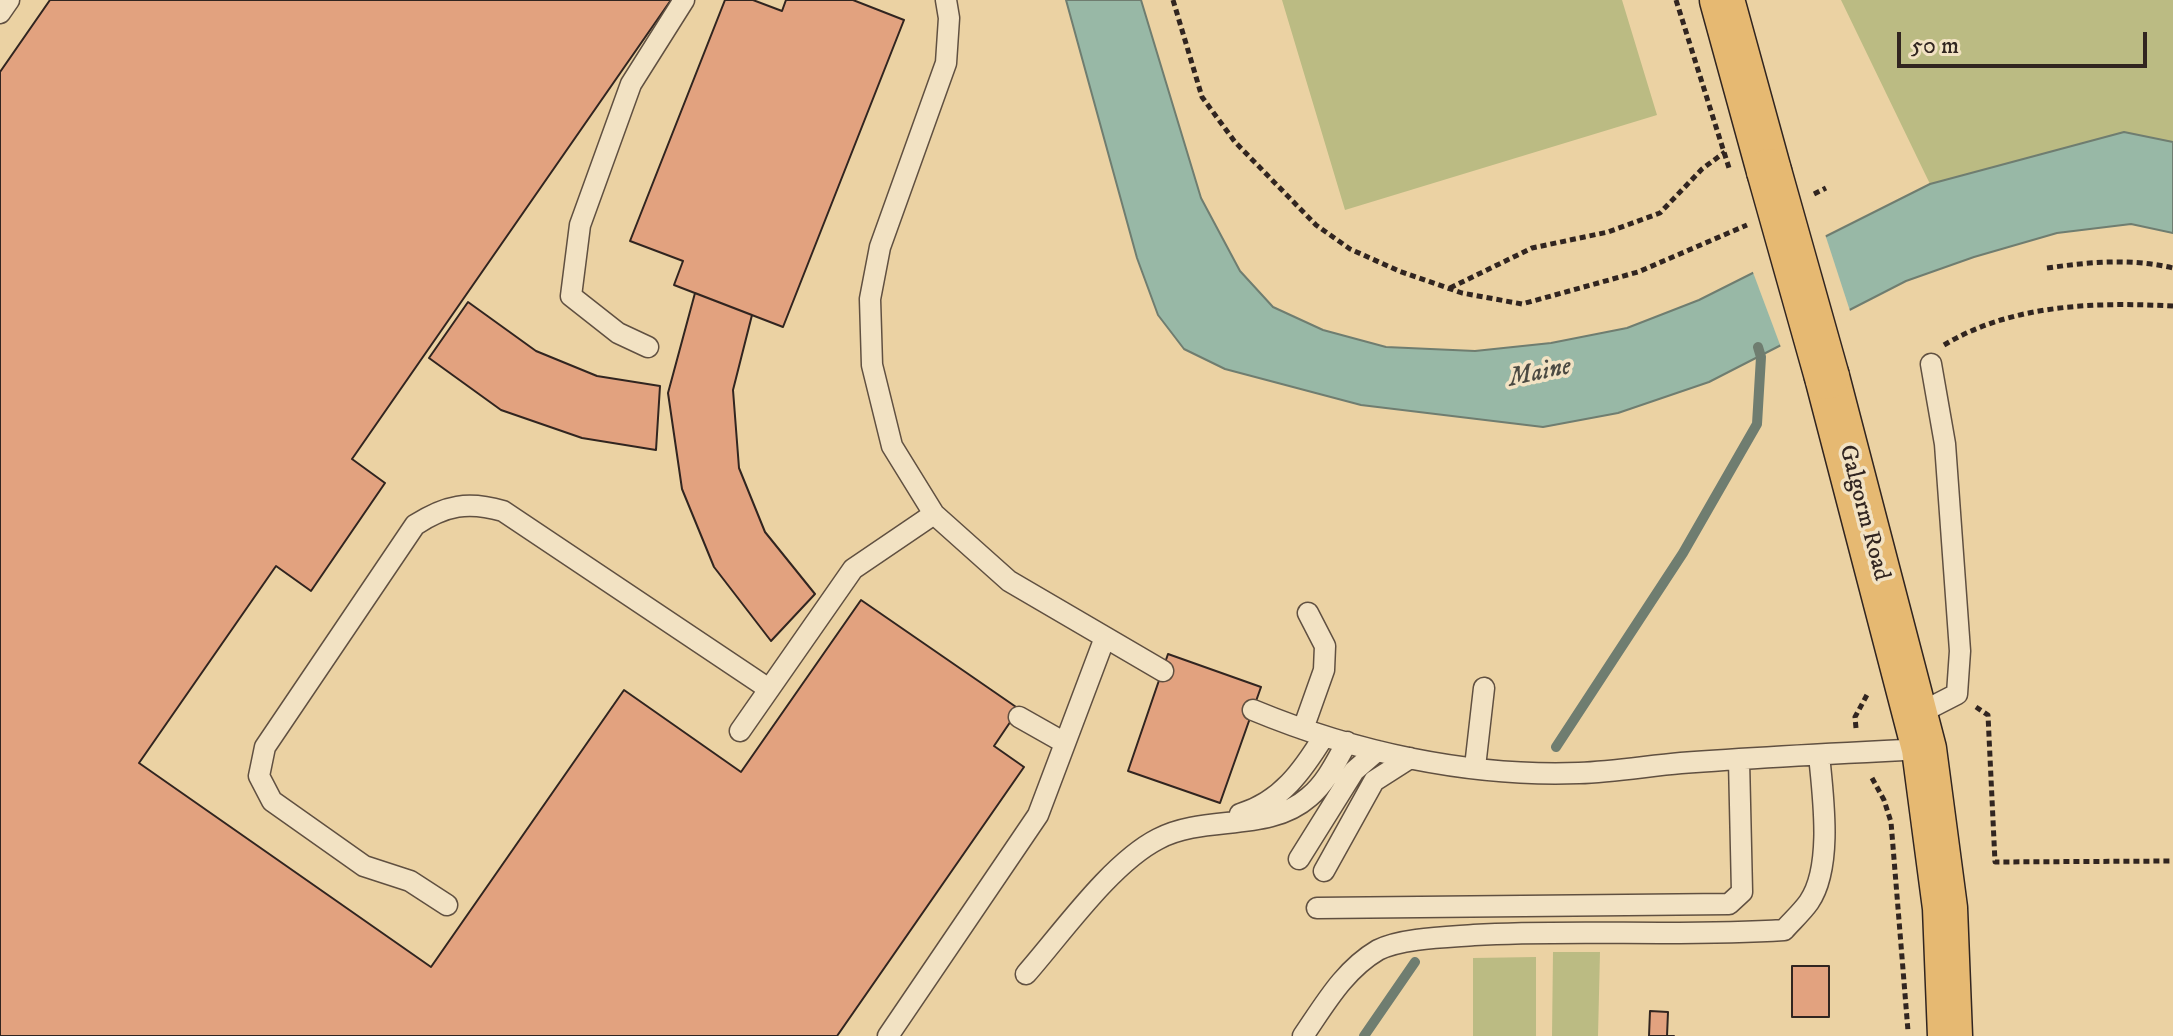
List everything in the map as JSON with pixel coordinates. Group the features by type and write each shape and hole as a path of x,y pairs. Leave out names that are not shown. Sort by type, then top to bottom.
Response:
{"main road":[{"name":"Galgorm Road","path":"1722,0 1827,377 1920,732 1945,908 1950,1036"}],"lane":[{"path":"0,13 9,0"},
{"path":"648,347 618,333 571,296 580,225 631,84 684,0"},
{"path":"946,0 949,18 946,63 880,247 870,299 872,365 892,446 934,514 1009,581 1104,640 1163,671"},
{"path":"1253,710 1324,736 1410,758 1475,767 1578,773 1857,753 1920,732 1957,694 1960,651 1945,444 1931,364"},
{"path":"447,905 410,881 364,866 272,801 259,776 265,747 415,525 441,509 475,503 503,511 769,689"},
{"path":"740,731 853,569 934,514"},
{"path":"1303,729 1324,670 1325,646 1308,613"},
{"path":"888,1036 1038,815 1104,640"},
{"path":"1475,767 1484,688"},
{"path":"1019,717 1065,743"},
{"path":"1026,974 1129,857 1160,837 1254,810 1302,772 1324,736"},
{"path":"1217,821 1262,819 1308,799 1326,779 1347,742"},
{"path":"1299,859 1354,771 1377,751"},
{"path":"1303,1036 1346,974 1380,949 1435,938 1552,931 1713,935 1784,930 1810,901 1820,876 1824,812 1819,755"},
{"path":"1324,871 1374,781 1410,758"},
{"path":"1317,908 1729,904 1742,892 1739,760"}],"path":[{"path":"1173,0 1202,97 1278,189 1316,225 1350,249 1449,288 1522,304 1638,272 1759,219"},
{"path":"1449,288 1532,248 1608,232 1660,213 1702,169 1757,126"},
{"path":"1813,194 1826,188"},
{"path":"2047,268 2107,261 2146,262 2173,268"},
{"path":"1931,364 1934,351 1998,320 2045,310 2092,306 2173,306"},
{"path":"1872,682 1855,717 1857,753 1884,800 1891,822 1908,1036"},
{"path":"1957,694 1988,715 1995,862 2173,861"}],"green space":[{"path":"1282,0 1622,0 1657,115 1345,210"},
{"path":"1841,0 2173,0 2173,142 2124,132 1930,184"},
{"path":"1553,952 1600,952 1598,1036 1552,1036"},
{"path":"1536,957 1536,1036 1473,1036 1473,958"}],"water":[{"name":"Maine","path":"1066,0 1141,0 1201,198 1240,271 1273,307 1323,330 1386,347 1475,351 1551,343 1627,328 1699,300 1930,184 2124,132 2173,142 2173,233 2131,224 2057,233 1974,257 1906,281 1709,382 1618,413 1543,427 1361,405 1225,369 1184,349 1158,315 1137,258"}],"pier":[{"path":"1824,231 1851,314 1782,350 1751,267"}],"building":[{"path":"50,0 671,0 352,459 385,483 311,591 276,566 139,763 431,967 624,690 741,772 861,600 1019,709 994,746 1024,767 837,1036 0,1036 0,72"},
{"path":"725,0 753,0 782,11 786,0 853,0 904,20 783,327 674,285 683,261 630,241"},
{"path":"695,293 752,315 733,390 739,468 765,532 815,594 771,641 714,567 682,489 668,393"},
{"path":"468,302 536,351 597,376 660,386 656,450 582,438 501,410 429,358"},
{"path":"1168,654 1261,687 1220,803 1128,771"},
{"path":"1792,966 1829,966 1829,1017 1792,1017"},
{"path":"1650,1011 1668,1012 1667,1036 1649,1036"}],"waterway":[{"path":"1556,747 1683,553 1757,424 1761,357 1758,347"},
{"path":"1364,1036 1415,962"}]}
